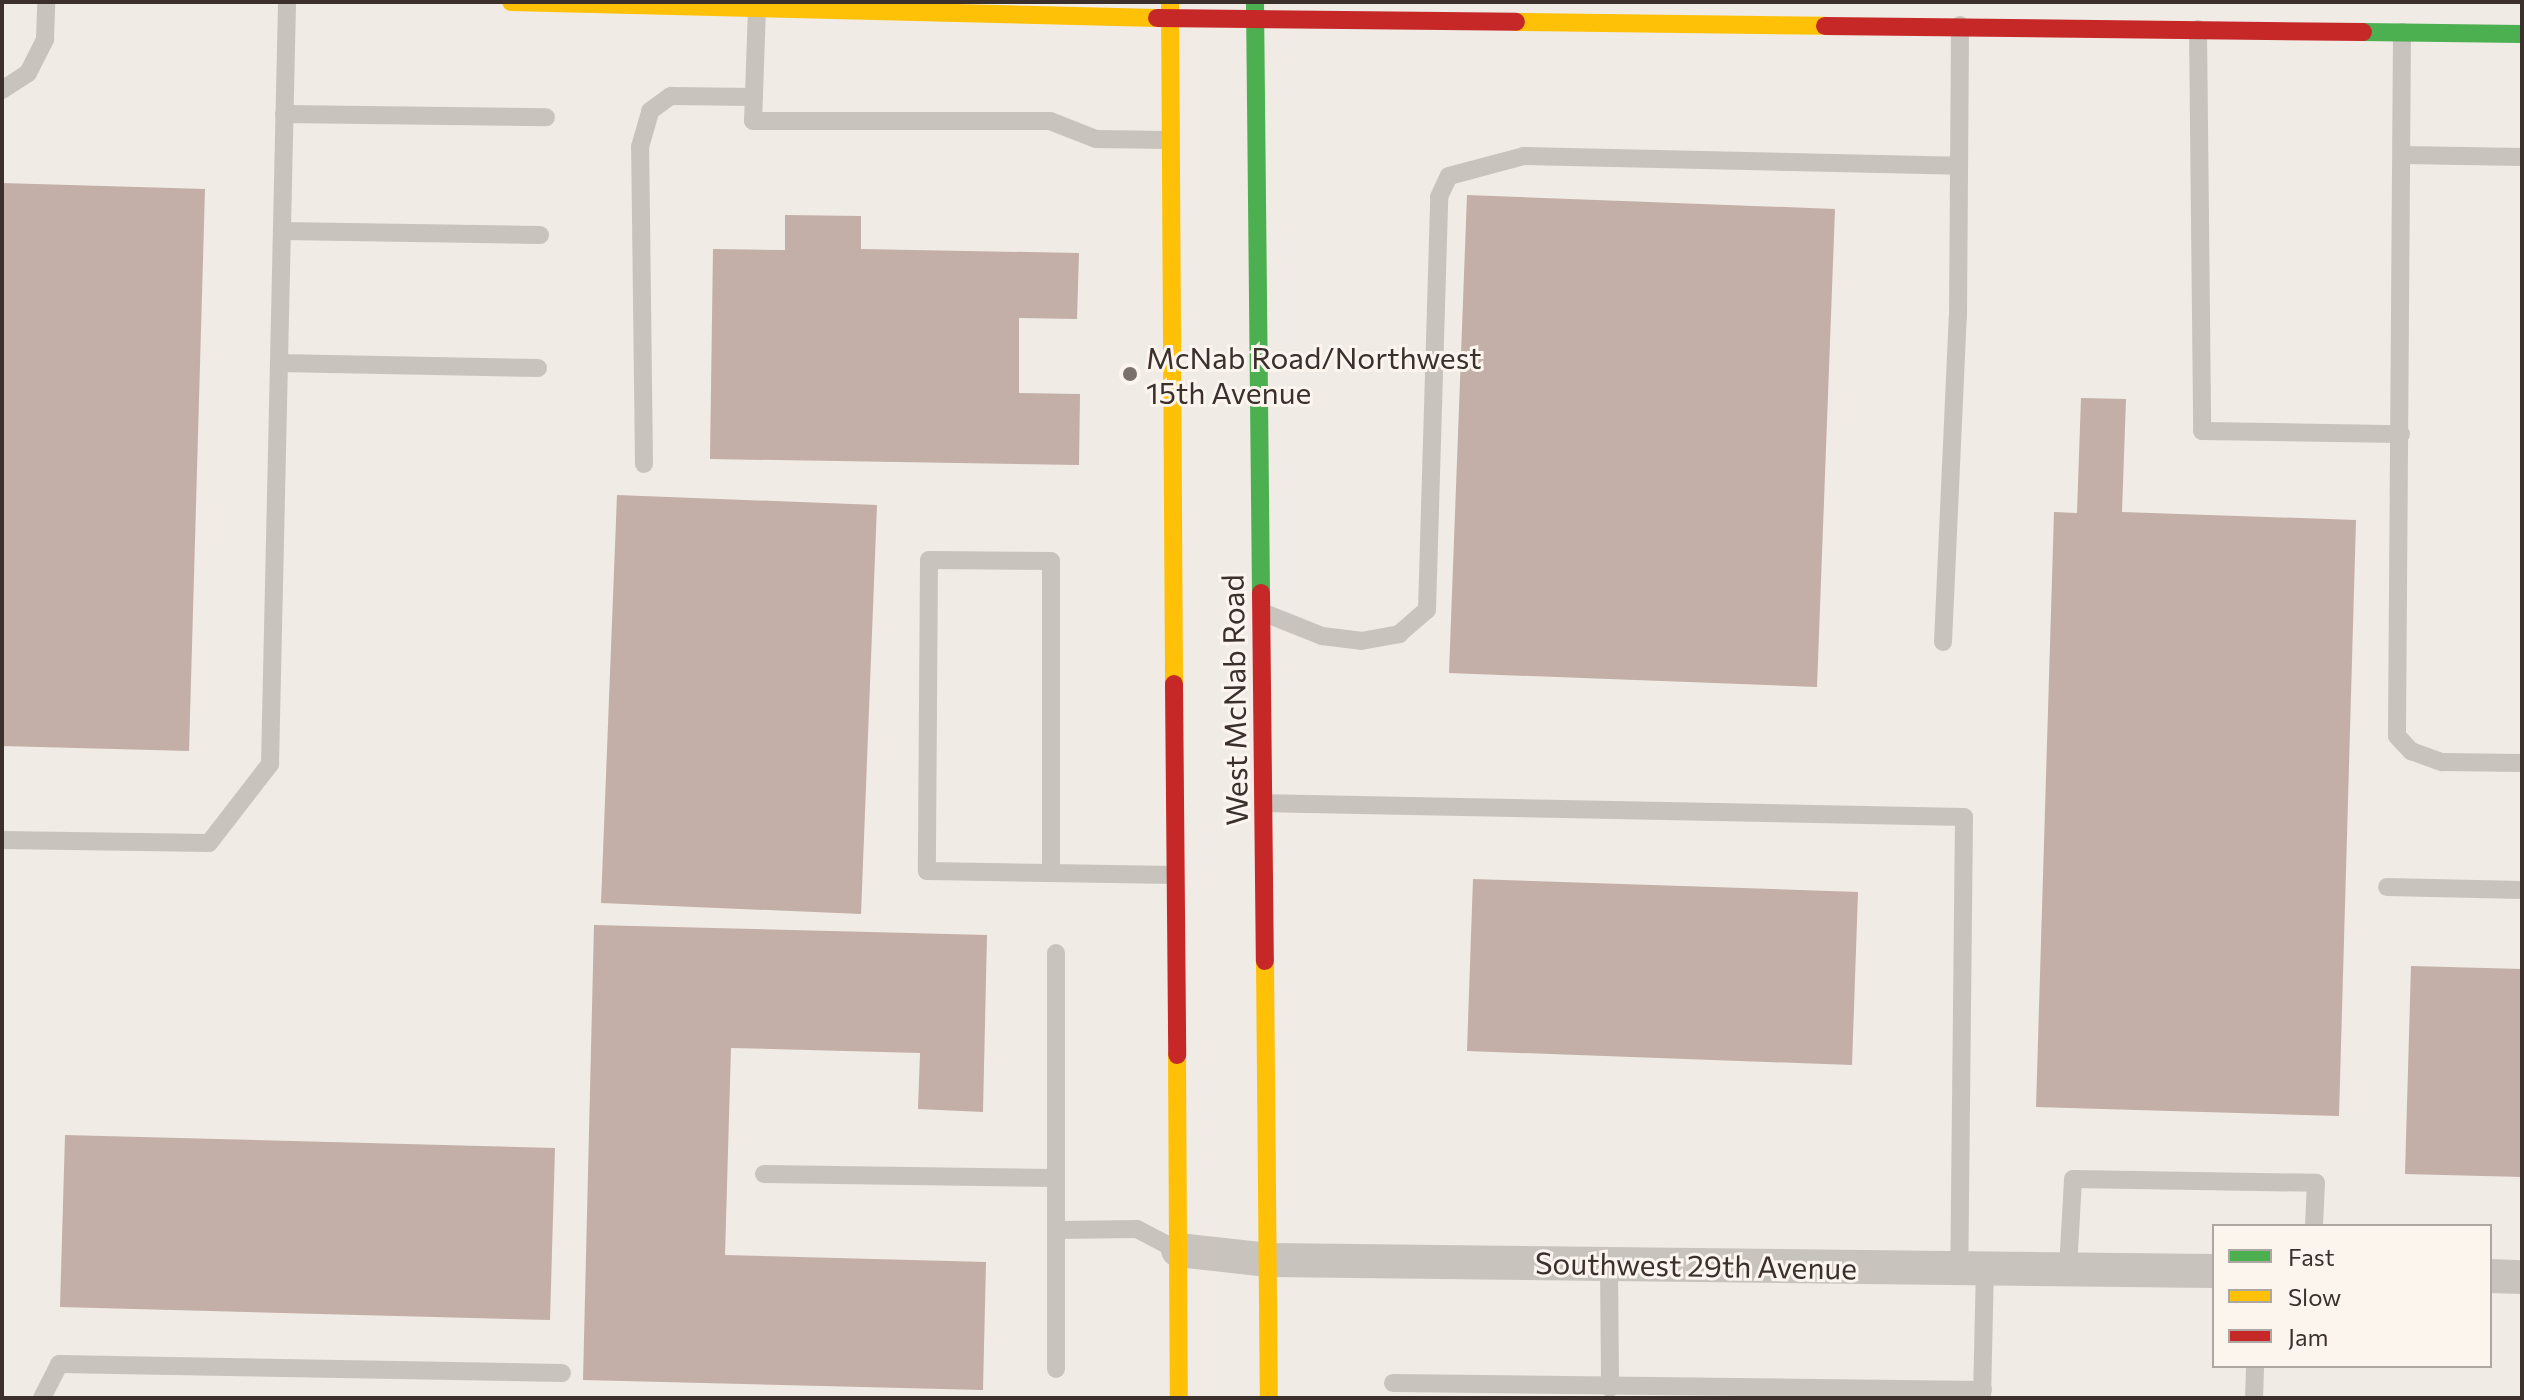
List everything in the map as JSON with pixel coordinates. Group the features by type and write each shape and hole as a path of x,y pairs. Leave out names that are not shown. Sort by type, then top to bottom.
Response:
{"main road":[{"path":"511,2 1561,11 1749,22 2198,29 2333,24 2402,32 2522,34"},
{"name":"West McNab Road","path":"1255,9 1269,1398"},
{"name":"West McNab Road","path":"1170,10 1179,1398"}],"street":[{"name":"Southwest 29th Avenue","path":"1178,1250 1268,1260 2212,1271"},
{"path":"2492,1276 2522,1277"}],"lane":[{"path":"2,90 28,73 45,39 46,2"},
{"path":"2,840 209,843 270,764 287,2"},
{"path":"1749,22 1750,2"},
{"path":"2049,2 2049,27"},
{"path":"766,6 753,121 1050,121 1096,139 1170,140"},
{"path":"1943,642 1959,166 1960,25"},
{"path":"2198,29 2202,431 2401,434"},
{"path":"2402,32 2403,277 2397,736 2411,751 2442,762 2522,763"},
{"path":"644,464 640,147 650,111 671,96 754,97"},
{"path":"284,114 546,117"},
{"path":"2403,155 2522,157"},
{"path":"1261,611 1322,636 1361,641 1399,634 1427,610 1439,197 1449,176 1524,156 1959,166"},
{"path":"282,231 540,235"},
{"path":"279,363 538,368"},
{"path":"1051,873 1051,561 929,560 927,871 1051,873 1175,875"},
{"path":"1263,803 1964,817 1972,1268 1982,1394 1393,1383"},
{"path":"2387,887 2522,890"},
{"path":"1056,953 1056,1369"},
{"path":"764,1174 1056,1178"},
{"path":"2068,1269 2073,1179 2316,1183 2314,1224"},
{"path":"1056,1230 1137,1229 1178,1250"},
{"path":"1609,1264 1610,1388"},
{"path":"42,1398 59,1364 562,1373"},
{"path":"2254,1398 2255,1368"}],"building":[{"path":"2,183 205,189 189,751 2,746"},
{"path":"1467,195 1835,209 1817,687 1449,673"},
{"path":"785,215 861,216 861,249 1079,253 1077,319 1019,318 1019,393 1080,394 1079,465 710,459 713,249 785,250"},
{"path":"2081,398 2126,399 2122,512 2356,520 2339,1116 2036,1107 2054,512 2077,513"},
{"path":"617,495 877,505 861,914 601,903"},
{"path":"1473,879 1858,892 1852,1065 1467,1051"},
{"path":"594,925 987,935 983,1112 918,1109 920,1053 731,1048 725,1255 986,1262 983,1390 583,1380"},
{"path":"2411,966 2522,969 2522,1177 2405,1174"},
{"path":"65,1135 555,1148 550,1320 60,1307"}],"traffic: fast":[{"path":"1255,2 1261,593"},
{"path":"2363,32 2522,34"}],"traffic: slow":[{"path":"511,2 1157,18"},
{"path":"1170,2 1174,684"},
{"path":"1516,22 1825,26"},
{"path":"1265,961 1269,1398"},
{"path":"1177,1055 1179,1398"}],"traffic: jam":[{"path":"1157,18 1516,22"},
{"path":"1825,26 2363,32"},
{"path":"1261,593 1265,961"},
{"path":"1174,684 1177,1055"}],"place":[{"name":"McNab Road/Northwest 15th Avenue","path":"1130,374"}]}
